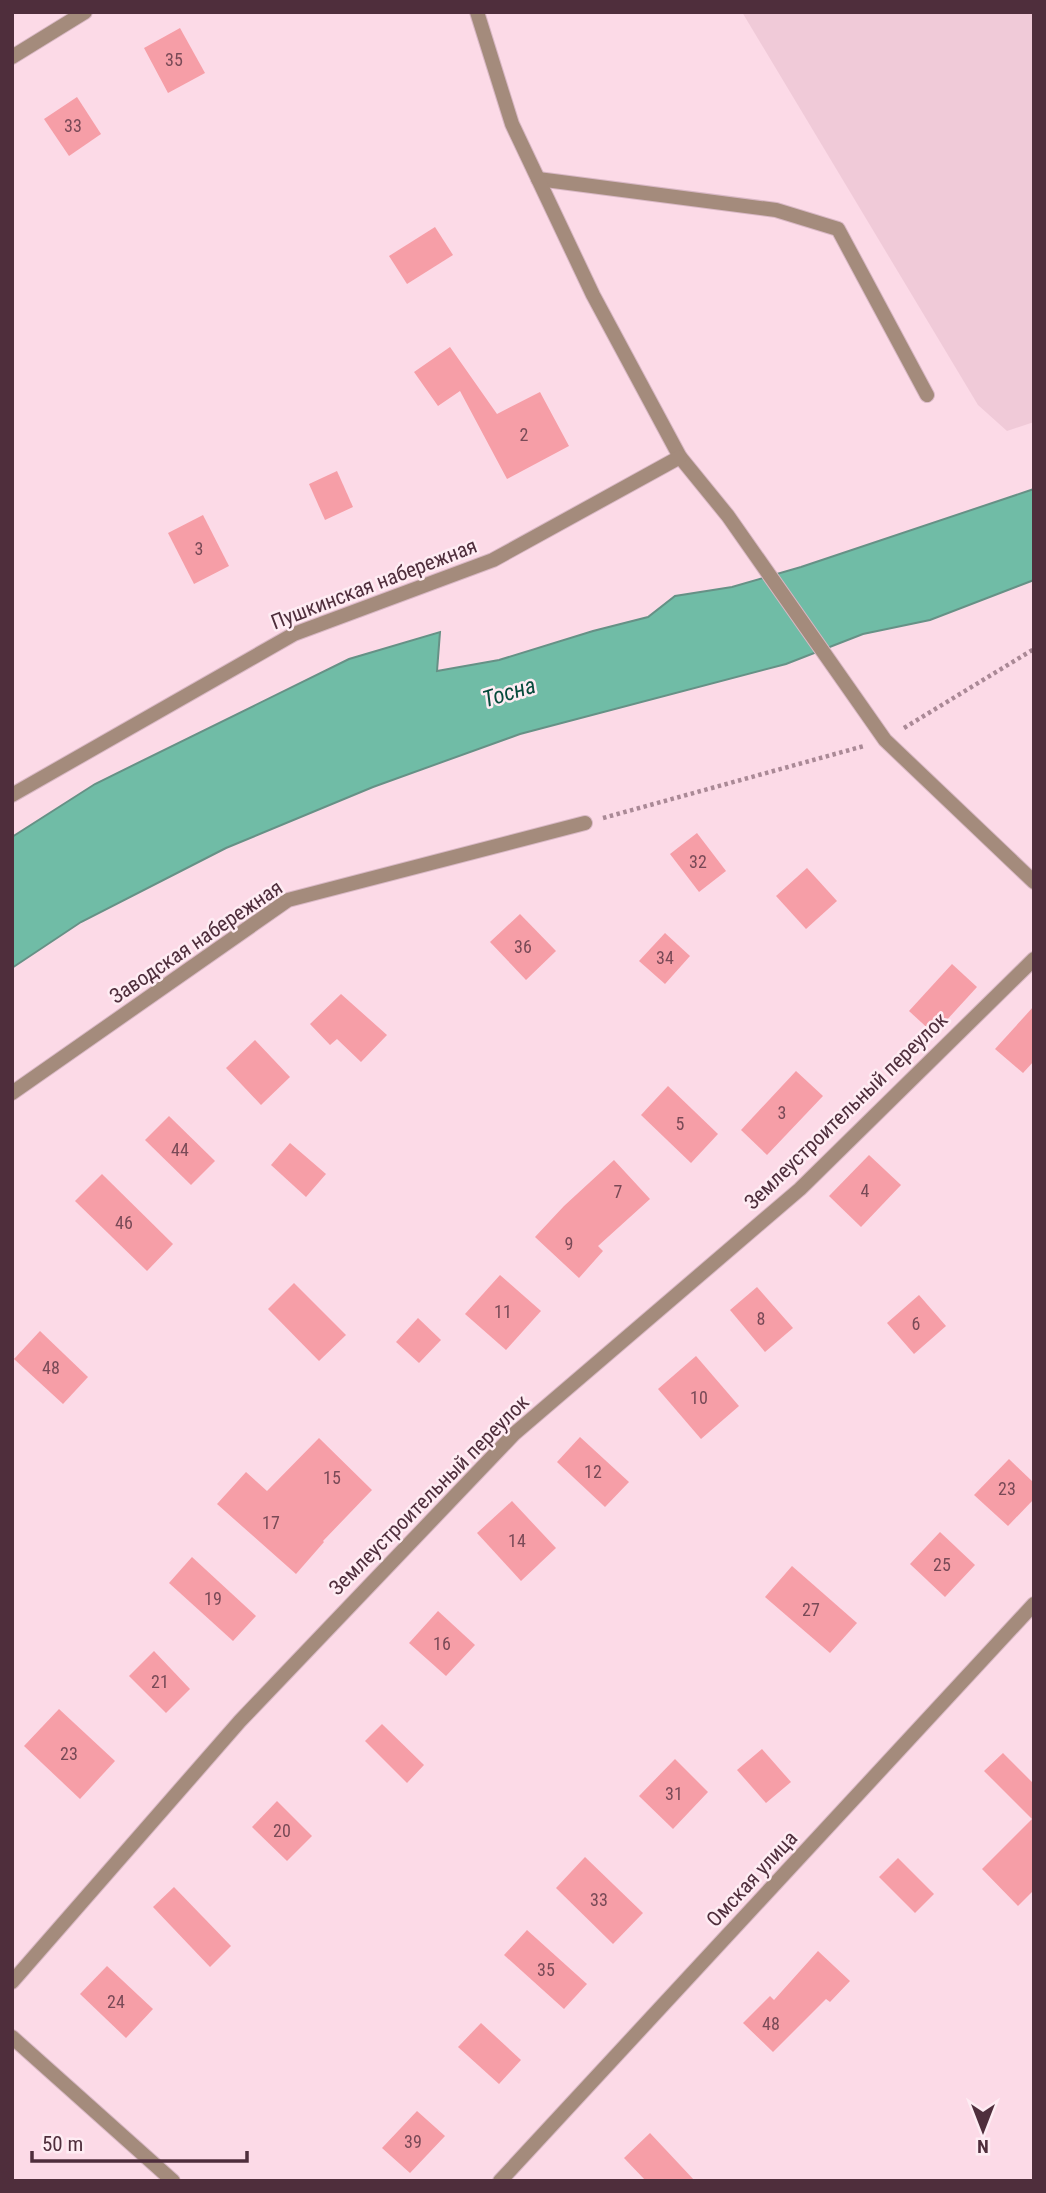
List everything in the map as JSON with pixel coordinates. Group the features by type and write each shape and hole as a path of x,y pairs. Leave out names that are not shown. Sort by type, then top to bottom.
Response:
{"street":[{"path":"12,57 85,12"},
{"path":"477,12 512,124 593,295 680,457 728,516 885,740 1034,882"},
{"path":"538,179 776,210 838,229 927,395"},
{"name":"Пушкинская набережная","path":"12,795 294,634 493,560 680,457"},
{"name":"Заводская набережная","path":"12,1093 288,900 585,823"},
{"name":"Землеустроительный переулок","path":"12,1982 240,1721 514,1434 800,1189 1034,959"},
{"name":"Омская улица","path":"499,2181 1034,1604"},
{"path":"12,2037 173,2181"}],"path":[{"path":"585,823 885,740 1034,649"}],"shaded area":[{"path":"742,12 1034,12 1034,422 1007,431 978,405"}],"water":[{"name":"Тосна","path":"1034,489 1034,580 930,620 863,634 786,664 520,734 373,787 226,848 81,922 12,968 12,837 95,784 349,659 440,632 437,671 499,660 648,617 675,596 732,587 801,567"}],"building":[{"path":"180,28 205,73 168,93 144,48"},
{"path":"77,97 101,134 69,156 44,119"},
{"path":"435,227 453,255 407,284 389,256"},
{"path":"450,347 497,414 540,392 569,446 507,479 460,391 438,406 414,372"},
{"path":"337,471 353,507 325,520 309,484"},
{"path":"203,515 229,566 194,584 168,533"},
{"path":"697,833 726,871 699,892 670,854"},
{"path":"807,868 837,901 806,929 776,896"},
{"path":"520,914 556,951 526,980 490,942"},
{"path":"665,933 690,956 665,984 639,961"},
{"path":"952,964 977,987 934,1034 909,1011"},
{"path":"341,994 387,1035 361,1062 337,1039 330,1045 310,1024"},
{"path":"1034,1006 1034,1061 1023,1073 995,1049"},
{"path":"255,1040 290,1077 261,1105 226,1068"},
{"path":"796,1071 823,1096 767,1155 741,1130"},
{"path":"668,1086 718,1134 691,1163 641,1115"},
{"path":"169,1116 215,1161 191,1185 145,1140"},
{"path":"290,1143 326,1174 306,1197 271,1165"},
{"path":"869,1155 901,1185 861,1227 829,1196"},
{"path":"614,1160 650,1199 598,1246 603,1251 579,1278 535,1237"},
{"path":"102,1174 173,1244 147,1271 75,1201"},
{"path":"500,1275 541,1311 506,1350 465,1314"},
{"path":"294,1283 346,1335 319,1361 268,1309"},
{"path":"757,1287 793,1328 765,1352 730,1310"},
{"path":"919,1295 946,1326 914,1354 887,1323"},
{"path":"418,1318 441,1340 419,1363 396,1342"},
{"path":"40,1331 88,1377 63,1404 14,1359"},
{"path":"696,1356 739,1406 701,1439 658,1389"},
{"path":"580,1437 629,1482 605,1507 557,1462"},
{"path":"319,1438 372,1490 323,1541 296,1574 217,1504 246,1472 267,1491"},
{"path":"1009,1459 1034,1483 1034,1499 1008,1526 974,1495"},
{"path":"512,1501 556,1548 521,1581 477,1533"},
{"path":"940,1532 975,1565 945,1597 910,1564"},
{"path":"192,1557 256,1616 233,1641 169,1583"},
{"path":"792,1566 857,1623 830,1653 765,1597"},
{"path":"438,1611 475,1645 446,1676 409,1643"},
{"path":"154,1651 190,1689 166,1713 129,1676"},
{"path":"59,1709 115,1761 80,1799 24,1746"},
{"path":"382,1724 424,1765 407,1783 365,1741"},
{"path":"762,1749 791,1782 766,1803 737,1770"},
{"path":"1003,1753 1034,1784 1034,1890 1018,1906 982,1869 1032,1819 984,1771"},
{"path":"675,1759 708,1792 673,1829 639,1796"},
{"path":"277,1801 312,1836 287,1861 252,1827"},
{"path":"585,1857 643,1913 613,1944 556,1888"},
{"path":"898,1858 934,1894 915,1913 879,1877"},
{"path":"174,1887 231,1946 210,1967 153,1907"},
{"path":"527,1930 587,1984 564,2009 504,1955"},
{"path":"818,1951 850,1981 830,2002 826,1999 773,2052 743,2023 770,1996 774,2000"},
{"path":"107,1966 153,2009 126,2038 80,1994"},
{"path":"481,2023 521,2060 499,2084 458,2047"},
{"path":"417,2111 445,2136 410,2173 382,2148"},
{"path":"650,2133 695,2181 646,2181 624,2158"}]}
